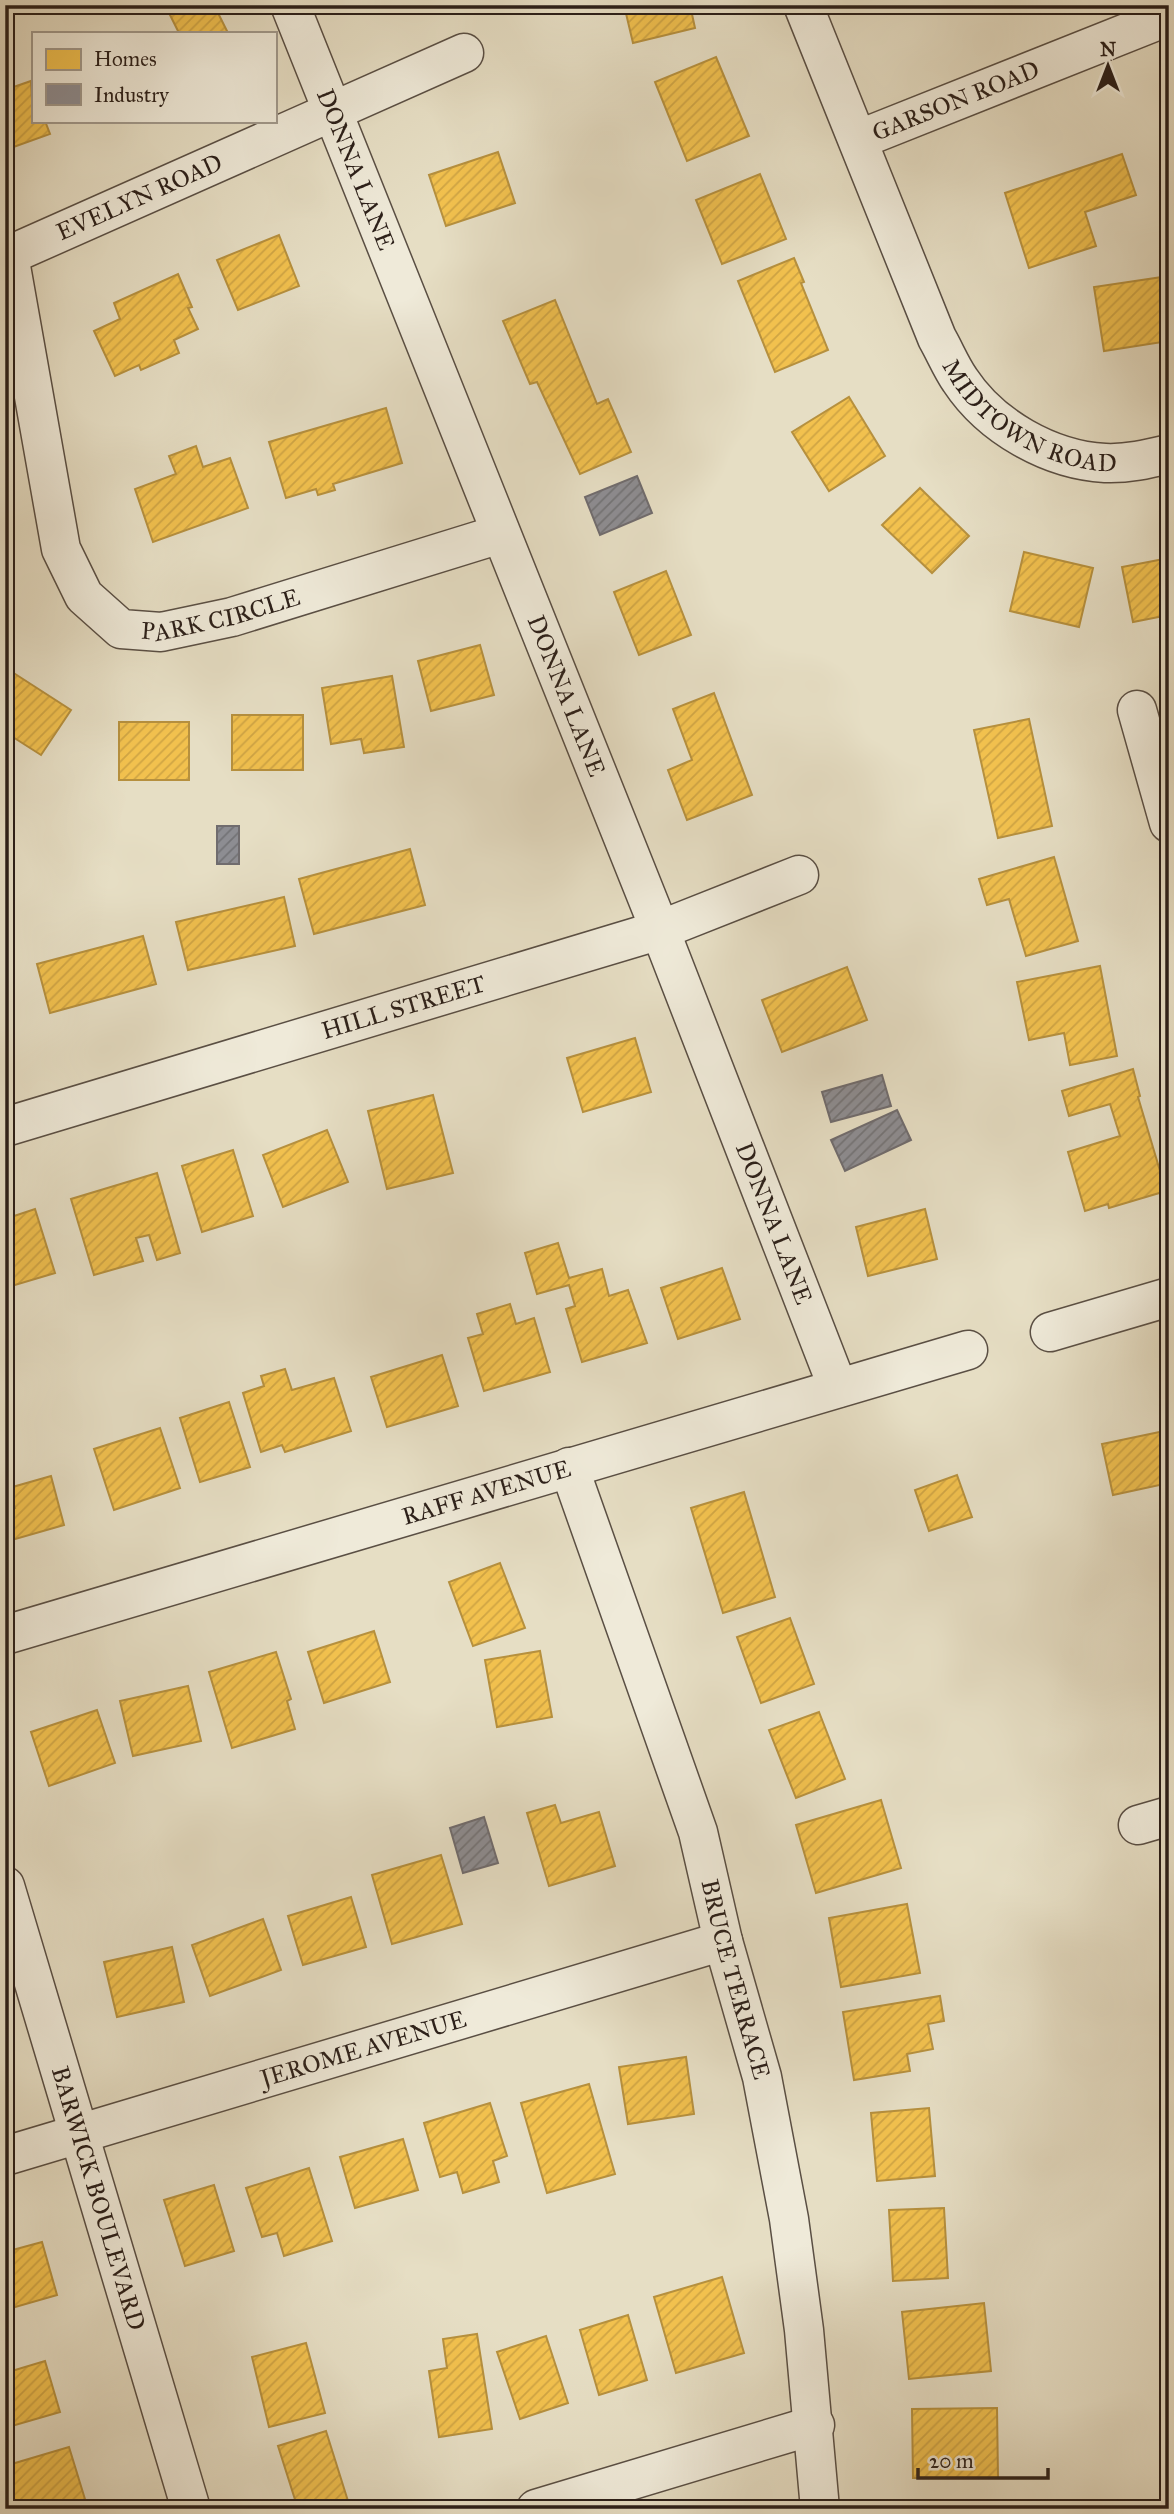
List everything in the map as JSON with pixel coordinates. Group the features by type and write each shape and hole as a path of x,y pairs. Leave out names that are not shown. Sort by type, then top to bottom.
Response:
{"street":[{"name":"DONNA LANE","path":"290,5 660,930 838,1388"},
{"name":"MIDTOWN ROAD","path":"803,5 860,139 927,313 961,382 1000,423 1057,455 1104,463 1136,461 1169,454"},
{"name":"GARSON ROAD","path":"860,139 1169,16"},
{"name":"EVELYN ROAD","path":"7,256 464,53"},
{"name":"PARK CIRCLE","path":"7,256 61,549 83,596 121,629 161,632 232,617 500,534"},
{"path":"1137,710 1169,823"},
{"name":"HILL STREET","path":"5,1127 660,930 799,875"},
{"path":"1050,1332 1169,1297"},
{"name":"RAFF AVENUE","path":"5,1635 968,1350"},
{"name":"BRUCE TERRACE","path":"569,1467 698,1832 723,1941 762,2077 787,2206 815,2425 820,2509"},
{"name":"BARWICK BOULEVARD","path":"5,1886 191,2509"},
{"name":"JEROME AVENUE","path":"5,2155 723,1941"},
{"path":"536,2509 815,2425"}],"building: Homes":[{"path":"165,5 214,5 228,32 178,32"},
{"path":"624,5 690,5 695,28 633,43"},
{"path":"716,57 749,136 687,161 655,82"},
{"path":"31,81 32,122 45,122 50,134 5,150 5,90"},
{"path":"498,152 515,203 446,226 429,175"},
{"path":"1122,154 1136,195 1085,212 1096,246 1029,268 1005,193"},
{"path":"760,174 786,239 722,264 696,200"},
{"path":"279,235 299,286 238,310 217,260"},
{"path":"794,258 804,282 801,283 828,350 775,372 738,281"},
{"path":"178,274 192,307 188,308 198,329 174,340 179,353 141,370 139,365 115,376 94,331 120,319 114,303"},
{"path":"1169,276 1169,341 1104,351 1094,287"},
{"path":"555,300 597,404 608,399 631,452 580,474 537,382 530,384 503,321"},
{"path":"849,397 885,456 829,491 792,432"},
{"path":"386,408 402,463 333,484 335,490 318,495 316,489 286,498 269,442"},
{"path":"196,446 203,467 230,458 248,508 153,542 135,489 176,474 169,456"},
{"path":"920,488 969,536 932,573 882,525"},
{"path":"1024,552 1093,568 1079,627 1010,611"},
{"path":"1169,558 1169,615 1133,622 1122,567"},
{"path":"666,571 691,635 639,655 614,592"},
{"path":"480,645 494,695 431,711 418,661"},
{"path":"9,670 71,710 41,755 5,732 5,677"},
{"path":"392,676 404,747 364,753 361,739 331,744 322,688"},
{"path":"714,693 752,795 687,820 668,770 692,760 673,709"},
{"path":"232,715 303,715 303,770 232,770"},
{"path":"1029,719 1052,826 998,838 974,730"},
{"path":"119,722 189,722 189,780 119,780"},
{"path":"410,849 425,905 314,934 299,879"},
{"path":"1054,857 1078,941 1026,956 1009,899 987,905 979,879"},
{"path":"284,897 295,946 188,970 176,922"},
{"path":"143,936 156,984 50,1013 37,964"},
{"path":"1100,966 1117,1056 1070,1065 1064,1033 1029,1040 1017,982"},
{"path":"847,967 867,1020 782,1052 762,1000"},
{"path":"635,1038 651,1092 583,1112 567,1058"},
{"path":"1133,1069 1140,1096 1138,1097 1166,1191 1109,1208 1108,1204 1085,1211 1068,1152 1120,1136 1110,1104 1069,1116 1062,1091"},
{"path":"433,1095 453,1173 387,1189 368,1111"},
{"path":"327,1130 348,1182 283,1207 263,1155"},
{"path":"233,1150 253,1216 202,1232 182,1166"},
{"path":"157,1173 180,1253 157,1260 149,1235 136,1238 143,1261 94,1275 71,1199"},
{"path":"35,1209 55,1273 5,1288 5,1219"},
{"path":"925,1209 937,1259 868,1276 856,1227"},
{"path":"558,1243 569,1278 602,1269 609,1296 628,1290 647,1343 582,1362 566,1309 575,1306 569,1285 537,1294 525,1253"},
{"path":"722,1268 740,1319 678,1339 661,1288"},
{"path":"510,1304 516,1324 534,1318 550,1372 484,1391 468,1338 483,1334 477,1314"},
{"path":"442,1355 458,1406 387,1427 371,1377"},
{"path":"285,1369 292,1390 334,1378 351,1431 285,1452 282,1445 261,1452 243,1393 264,1386 261,1376"},
{"path":"229,1402 250,1467 200,1482 180,1418"},
{"path":"160,1428 180,1488 114,1510 94,1449"},
{"path":"1169,1430 1169,1483 1113,1495 1102,1444"},
{"path":"957,1475 972,1517 929,1531 915,1490"},
{"path":"51,1476 64,1525 5,1542 5,1511 15,1508 9,1488"},
{"path":"744,1492 775,1597 723,1613 691,1508"},
{"path":"500,1563 525,1628 473,1646 449,1582"},
{"path":"790,1618 814,1684 761,1703 737,1637"},
{"path":"374,1631 390,1682 324,1703 308,1652"},
{"path":"540,1651 552,1717 497,1727 485,1660"},
{"path":"276,1652 291,1699 287,1701 295,1729 232,1748 209,1672"},
{"path":"188,1686 201,1741 133,1756 120,1701"},
{"path":"97,1710 115,1763 49,1786 31,1732"},
{"path":"819,1712 845,1779 796,1798 769,1730"},
{"path":"881,1800 901,1868 816,1893 796,1825"},
{"path":"555,1805 561,1823 599,1812 615,1866 549,1886 527,1813"},
{"path":"441,1855 462,1924 392,1944 372,1875"},
{"path":"351,1897 366,1947 303,1965 288,1916"},
{"path":"907,1904 920,1973 841,1987 829,1918"},
{"path":"263,1919 281,1970 210,1996 192,1945"},
{"path":"172,1947 184,2002 117,2017 104,1962"},
{"path":"940,1996 944,2021 928,2024 933,2049 907,2054 910,2071 854,2080 843,2012"},
{"path":"686,2057 694,2114 628,2124 619,2067"},
{"path":"589,2084 615,2174 547,2193 521,2103"},
{"path":"490,2103 507,2156 493,2161 499,2182 463,2193 457,2172 440,2177 424,2123"},
{"path":"929,2108 935,2176 877,2181 871,2113"},
{"path":"403,2139 418,2190 355,2208 340,2157"},
{"path":"309,2168 332,2241 284,2256 277,2233 262,2237 246,2188"},
{"path":"214,2185 234,2251 185,2266 164,2200"},
{"path":"944,2208 948,2278 893,2281 889,2210"},
{"path":"42,2242 57,2295 5,2310 5,2252"},
{"path":"722,2277 744,2353 676,2373 654,2297"},
{"path":"984,2303 991,2371 909,2379 902,2312"},
{"path":"628,2315 647,2380 599,2395 580,2330"},
{"path":"477,2334 492,2429 439,2437 429,2371 447,2368 443,2339"},
{"path":"546,2336 568,2403 520,2419 497,2352"},
{"path":"306,2343 325,2413 269,2427 252,2357"},
{"path":"45,2361 60,2412 5,2428 5,2373"},
{"path":"997,2408 998,2478 913,2478 912,2409"},
{"path":"326,2431 348,2501 322,2509 298,2509 278,2446"},
{"path":"69,2447 88,2509 17,2509 5,2466"}],"building: Industry":[{"path":"637,476 652,513 600,535 585,497"},
{"path":"217,826 239,826 239,864 217,864"},
{"path":"882,1075 891,1106 831,1122 822,1092"},
{"path":"897,1110 911,1140 845,1171 831,1140"},
{"path":"484,1817 498,1863 463,1873 450,1828"}]}
